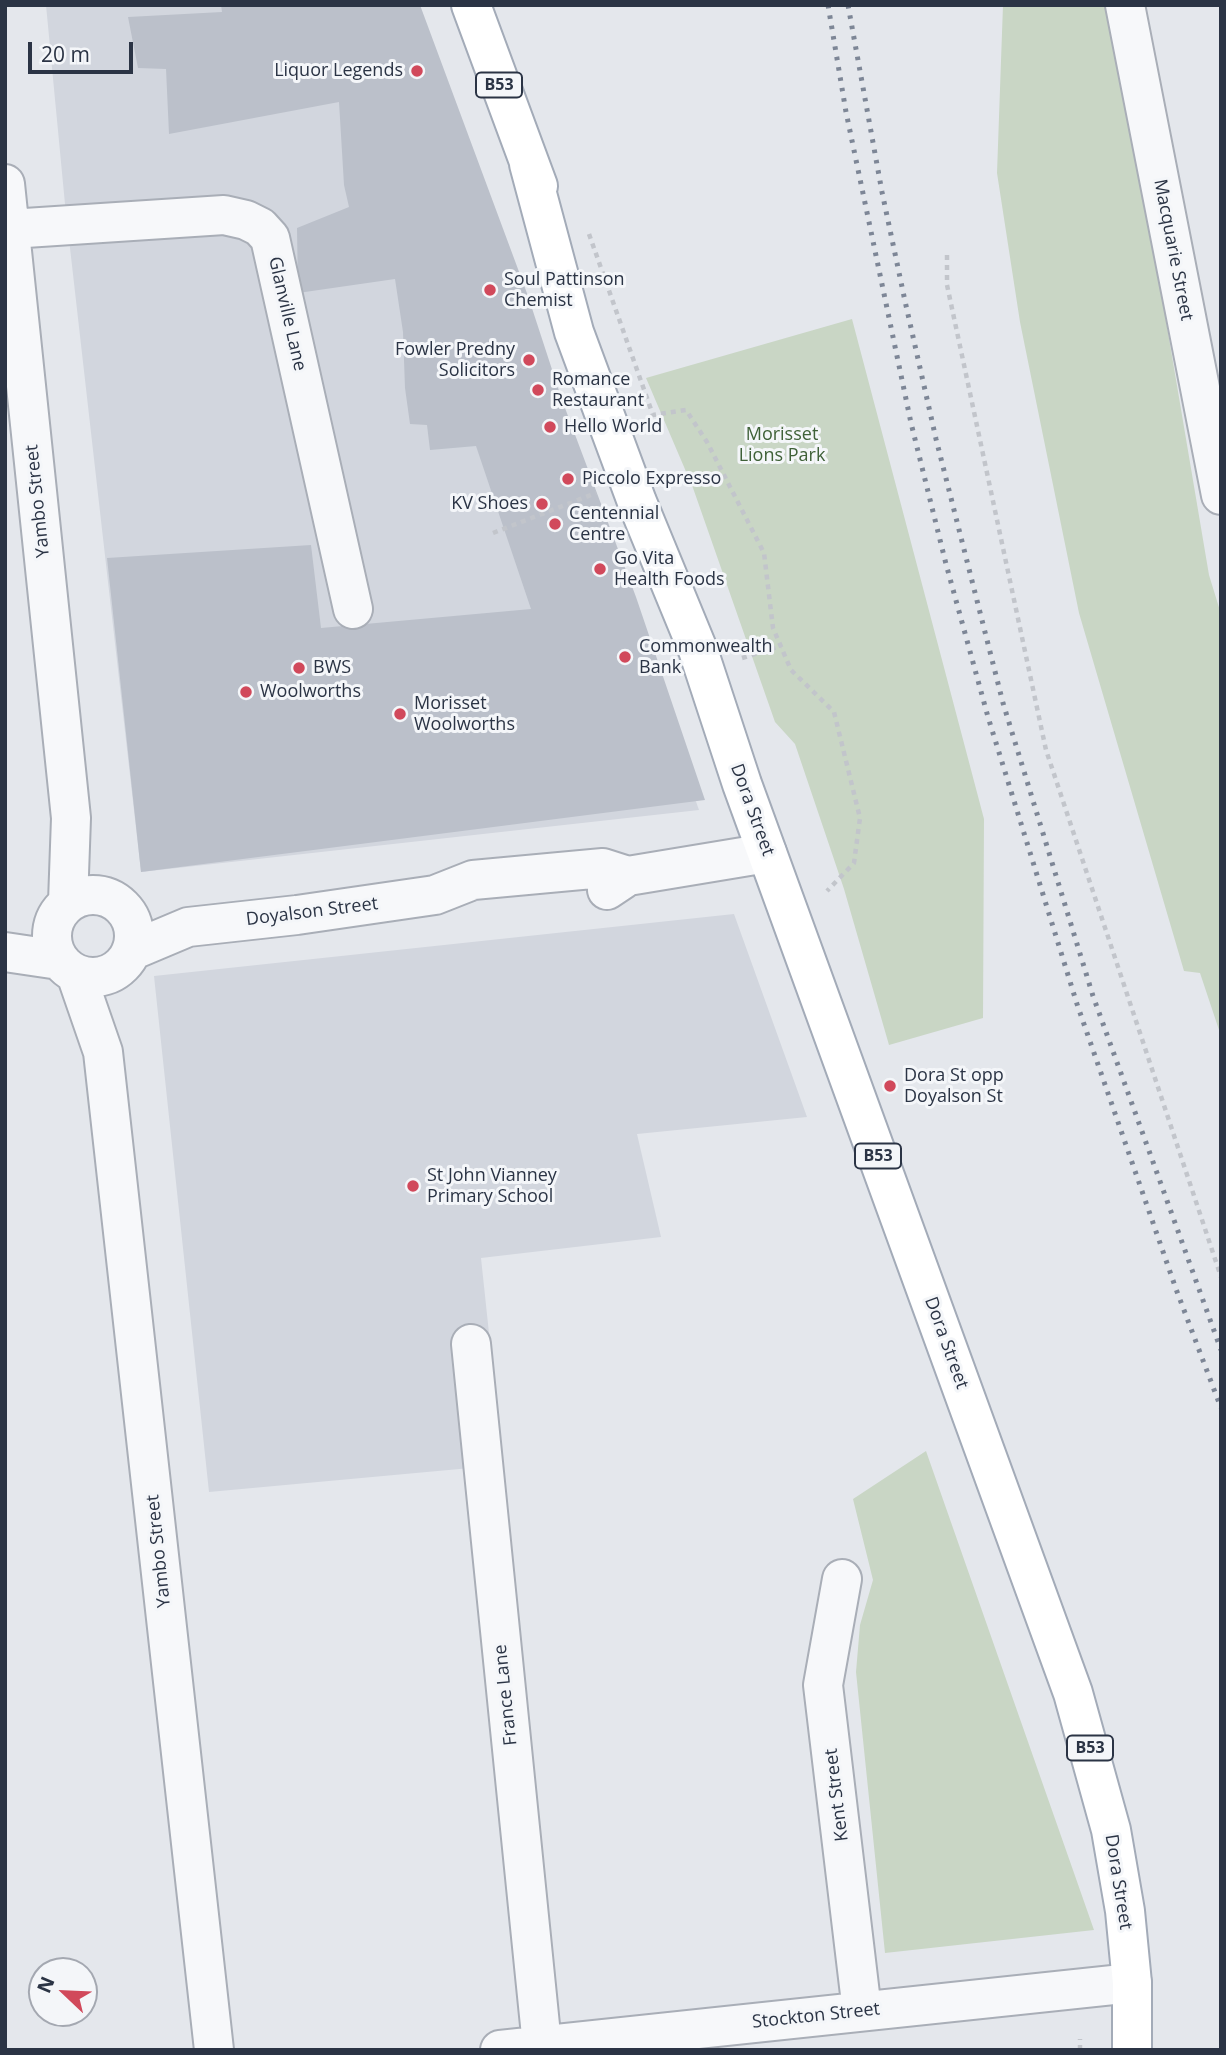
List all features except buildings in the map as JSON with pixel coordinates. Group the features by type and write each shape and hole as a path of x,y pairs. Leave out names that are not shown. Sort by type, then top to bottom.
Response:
{"main road":[{"name":"Dora Street","path":"471,5 529,164 598,320 658,490 698,650 767,853 1073,1693 1111,1830 1125,1911 1132,1983 1132,2050"}],"street":[{"name":"Macquarie Street","path":"1125,5 1221,495"},
{"name":"Yambo Street","path":"5,184 71,818 61,911"},
{"name":"Glanville Lane","path":"10,229 225,215 260,227 270,239 353,609"},
{"name":"Yambo Street","path":"71,818 117,904"},
{"name":"Doyalson Street","path":"5,952 68,967 87,977 98,977 188,927 435,895 474,905 603,892 628,876 767,853"},
{"name":"Doyalson Street","path":"5,935 61,911 88,894 188,927"},
{"path":"117,904 134,930 134,941 125,960"},
{"path":"61,911 52,940 68,967"},
{"name":"Yambo Street","path":"103,1052 125,960"},
{"name":"Yambo Street","path":"68,967 103,1052 215,2050"},
{"name":"France Lane","path":"471,1344 542,2045"},
{"name":"Kent Street","path":"842,1579 824,1685 862,2011"},
{"name":"Stockton Street","path":"500,2050 1132,1983"}],"path":[{"path":"585,222 653,415 686,410 707,442 764,553 773,628 791,670 834,712 860,818 854,863 827,891"},
{"path":"947,256 947,285 1046,750 1221,1277"},
{"path":"493,533 603,490"},
{"path":"742,658 781,646"},
{"path":"1080,2039 1080,2050"}],"shaded area":[{"path":"46,5 415,5 699,810 141,872 65,204"},
{"name":"St John Vianney Primary School","path":"734,914 807,1117 637,1134 661,1237 481,1258 503,1465 209,1492 154,976"}],"green space":[{"path":"1003,5 1107,5 1136,143 1209,575 1221,614 1221,1036 1200,973 1184,971 1079,613 1020,322 997,173"},
{"name":"Morisset Lions Park","path":"852,319 984,819 983,1018 889,1045 844,889 795,744 775,722 693,488 646,378"},
{"path":"926,1451 1094,1930 885,1953 856,1672 860,1625 873,1580 853,1499"}],"railway":[{"path":"828,5 846,112 911,423 988,717 1077,1004 1176,1289 1221,1408"},
{"path":"848,5 905,301 936,439 1003,703 1093,996 1221,1350"}],"place":[{"name":"Liquor Legends","path":"417,71"},
{"name":"Soul Pattinson Chemist","path":"490,290"},
{"name":"Fowler Predny Solicitors","path":"529,360"},
{"name":"Romance Restaurant","path":"538,390"},
{"name":"Hello World","path":"550,427"},
{"name":"Piccolo Expresso","path":"568,479"},
{"name":"KV Shoes","path":"542,504"},
{"name":"Centennial Centre","path":"555,524"},
{"name":"Go Vita Health Foods","path":"600,569"},
{"name":"Commonwealth Bank","path":"625,657"},
{"name":"BWS","path":"299,668"},
{"name":"Woolworths","path":"246,692"},
{"name":"Morisset Woolworths","path":"400,714"},
{"name":"Dora St opp Doyalson St","path":"890,1086"},
{"name":"St John Vianney Primary School","path":"413,1186"}]}
